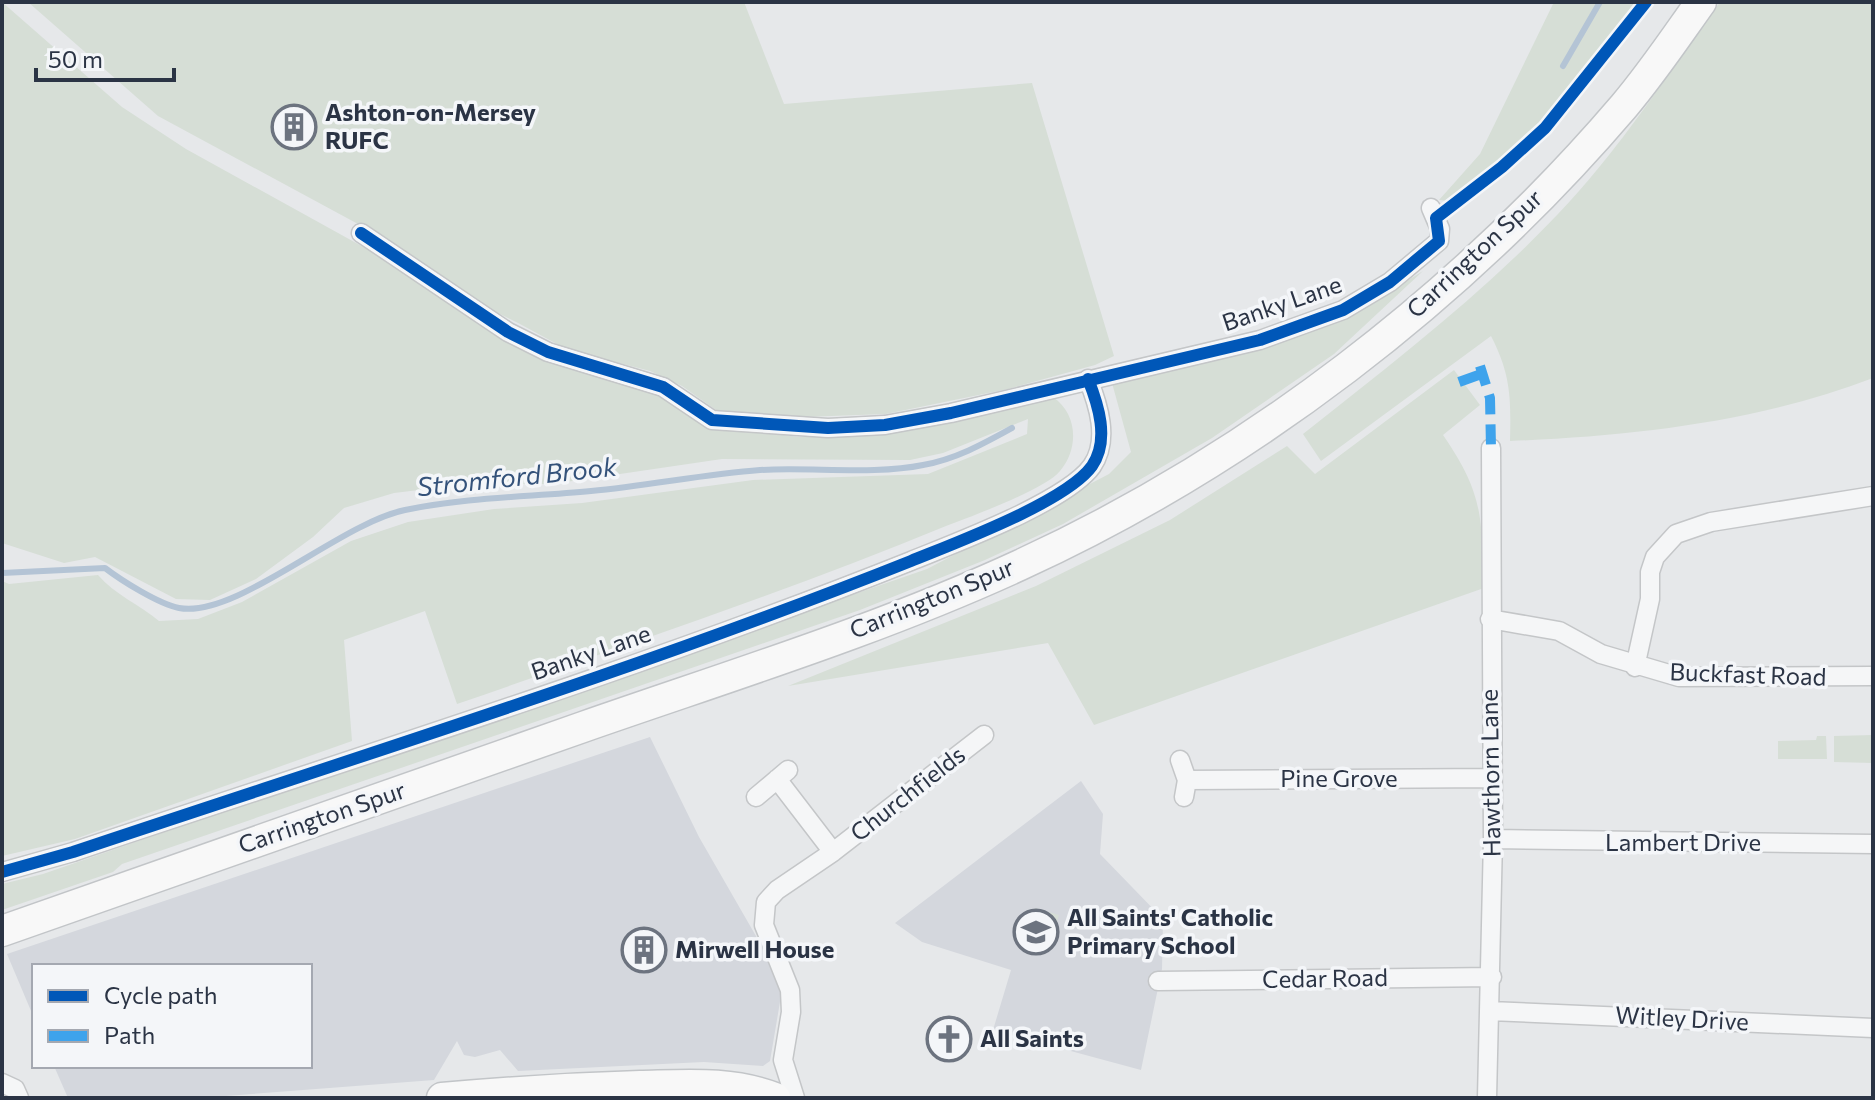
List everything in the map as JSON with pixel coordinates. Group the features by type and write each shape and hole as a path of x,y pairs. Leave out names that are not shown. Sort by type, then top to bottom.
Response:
{"main road":[{"name":"Carrington Spur","path":"2,931 782,657 952,594 1022,564 1164,489 1252,434 1360,356 1477,258 1627,103 1701,2"},
{"path":"442,1098 717,1085 769,1086"}],"street":[{"name":"Banky Lane","path":"361,233 508,332 548,352 663,387 712,420 813,428 885,425 951,413 1260,340 1343,310 1390,282 1439,241 1440,229 1431,208"},
{"name":"Banky Lane","path":"2,872 73,852 526,699 845,587 957,542 1068,487 1093,464 1101,420 1088,379"},
{"name":"Hawthorn Lane","path":"1487,1098 1493,839 1491,448"},
{"path":"1635,667 1650,599 1650,572 1655,557 1676,534 1711,522 1873,496"},
{"name":"Buckfast Road","path":"1490,619 1559,631 1635,667 1679,677 1873,676"},
{"name":"Churchfields","path":"795,1098 769,1086 792,1004 777,952 767,935 763,913 766,902 777,890 833,852 984,735"},
{"name":"Pine Grove","path":"1180,760 1185,788 1492,778"},
{"name":"Churchfields","path":"756,797 783,774 833,852"},
{"name":"Lambert Drive","path":"1493,839 1873,844"},
{"name":"Cedar Road","path":"1158,981 1492,977"},
{"name":"Witley Drive","path":"1490,1011 1873,1028"},
{"path":"2,1083 15,1089 19,1098"}],"shaded area":[{"path":"2,2 122,107 186,149 432,287 473,320 532,352 636,380 707,425 799,437 876,435 1053,397 1061,404 1071,422 1073,442 1070,453 1060,471 1052,478 989,509 764,596 457,704 425,611 344,640 352,741 75,839 2,856 2,581 9,584 98,575 159,621 198,619 242,602 351,541 408,522 494,509 582,503 753,480 928,474 1027,434 1028,419 943,453 910,460 722,459 552,484 469,484 394,493 344,508 313,537 256,579 210,600 176,599 95,557 64,563 2,543"},
{"path":"28,2 744,2 784,104 1032,83 1114,356 1095,365 1008,389 886,414 804,417 716,410 682,386 650,371 566,349 480,304 358,224 158,116"},
{"path":"1554,2 1639,2 1535,129 1450,201 1439,200 1480,154"},
{"path":"1720,2 1873,2 1873,378 1785,406 1694,424 1602,435 1510,441 1508,387 1503,363 1491,336 1321,461 1303,434 1464,304 1540,233 1609,155"},
{"path":"1423,271 1334,354 1212,438 1063,524 985,560 860,610 122,864 113,872 2,910 2,884 43,874 927,569 1109,474 1131,452 1112,383 1345,319"},
{"path":"1454,370 1480,405 1443,435 1474,492 1481,525 1484,588 1094,725 1048,643 788,686 1036,586 1170,520 1287,446 1315,474"},
{"path":"1873,735 1873,763 1834,762 1834,736"},
{"path":"1817,736 1826,736 1827,759 1778,759 1778,741 1816,740"},
{"path":"650,737 699,837 779,976 781,996 770,1061 763,1066 704,1062 518,1071 500,1050 475,1057 464,1055 457,1041 434,1080 199,1098 68,1098 55,1068 312,1068 312,964 32,964 32,1013 7,954"},
{"name":"All Saints' Catholic Primary School","path":"1081,781 1103,814 1100,854 1163,919 1162,969 1141,1070 993,1030 1011,970 922,942 895,923"},
{"path":"1035,908 1059,915 1054,932 1030,925"}],"waterway":[{"path":"1563,66 1600,2"},
{"name":"Stromford Brook","path":"2,573 105,568 161,602 179,608 202,607 229,599 350,532 405,510 452,502 612,489 760,470 904,468 958,455 1012,428"}],"marked path":[{"path":"1480,366 1490,398 1491,448"},
{"path":"1459,382 1484,373"}],"cycle path":[{"path":"361,233 508,332 548,352 663,387 712,420 828,428 885,425 951,413 1260,340 1343,310 1390,282 1439,241 1436,218 1502,167 1545,128 1646,2"},
{"path":"2,872 73,852 600,676 808,601 1008,520 1059,494 1092,466 1101,434 1088,379"}],"place":[{"name":"Ashton-on-Mersey RUFC","path":"294,127"},
{"name":"All Saints' Catholic Primary School","path":"1036,932"},
{"name":"Mirwell House","path":"644,950"},
{"name":"All Saints","path":"949,1039"}]}
